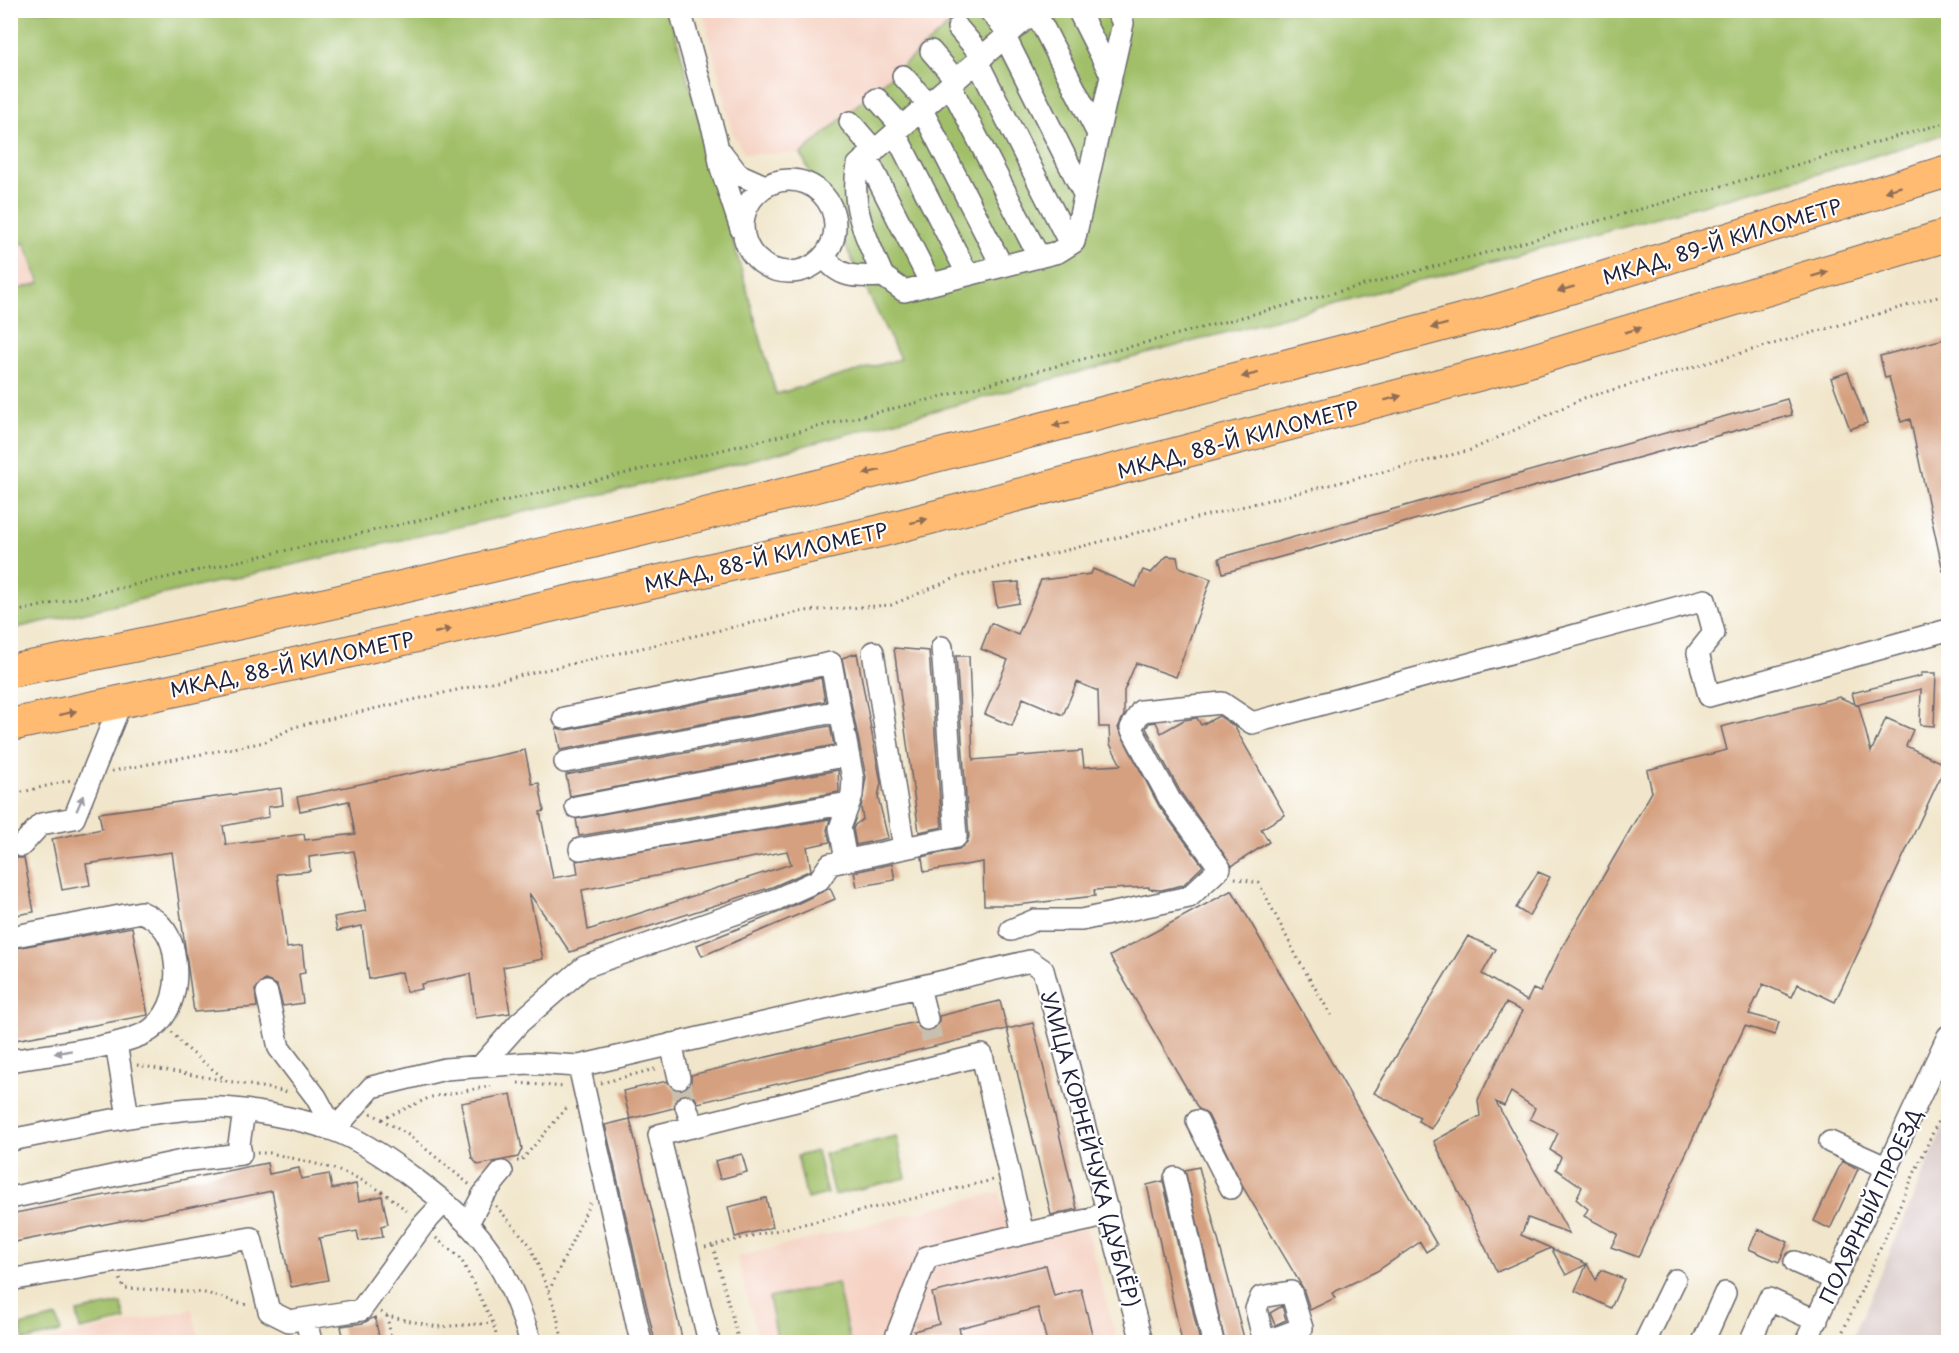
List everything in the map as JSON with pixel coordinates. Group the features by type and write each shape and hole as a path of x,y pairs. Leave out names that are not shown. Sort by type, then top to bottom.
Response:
{"highway":[{"name":"МКАД, 89-Й КИЛОМЕТР","path":"10,671 207,632 547,554 1495,311 1948,171"},
{"name":"МКАД, 88-Й КИЛОМЕТР","path":"10,725 240,677 880,531 1516,365 1948,235"}],"street":[{"path":"680,10 716,140 721,168 742,231 749,251 773,270 794,272 804,270 824,256 832,242 835,221 832,211 821,194 813,187 794,180 783,180 765,186 749,202 742,231"},
{"path":"989,10 1007,35 1084,194"},
{"path":"1078,10 1111,75"},
{"path":"1098,134 1036,11 858,165 853,185 857,214 883,276 904,291 1038,258 1058,252 1074,242 1123,22 1117,10"},
{"path":"958,28 980,59 1070,244"},
{"path":"931,51 953,82 1038,258"},
{"path":"903,76 925,107 1002,267"},
{"path":"877,99 899,130 968,275"},
{"path":"850,122 871,154 932,284"},
{"path":"716,140 724,159 738,174 765,186"},
{"path":"824,256 836,270 844,275 861,278 883,276"},
{"path":"1011,930 1035,920 1081,920 1189,897 1220,867 1170,800 1131,728 1141,711 1222,703 1252,723 1705,600 1714,633 1698,653 1709,696 1944,631"},
{"path":"481,1066 519,1023 584,967 777,899 819,880 830,864 956,837 942,647"},
{"path":"873,652 904,848"},
{"path":"564,718 831,663 853,778 849,803 840,828 846,860"},
{"path":"21,846 40,824 74,818 122,700"},
{"path":"565,762 840,711"},
{"path":"576,807 848,755"},
{"path":"580,849 849,803"},
{"path":"10,937 141,912 154,917 169,936 177,977 174,997 162,1018 152,1029 116,1043 10,1061"},
{"name":"УЛИЦА КОРНЕЙЧУКА (ДУБЛЁР)","path":"920,987 1030,961 1043,970 1142,1342"},
{"path":"334,1130 372,1088 445,1069 528,1064 579,1066 920,987 927,1019"},
{"path":"267,993 279,1048 316,1097 334,1130"},
{"name":"ПОЛЯРНЫЙ ПРОЕЗД","path":"1806,1342 1888,1168 1941,1070 1948,1036"},
{"path":"116,1043 128,1117"},
{"path":"671,1044 679,1078"},
{"path":"709,1342 659,1135 936,1056 982,1055 1023,1234"},
{"path":"579,1066 641,1342"},
{"path":"686,1106 693,1127"},
{"path":"10,1140 128,1117 206,1108 244,1112 334,1130 370,1148 444,1202 468,1223 486,1245 509,1284 531,1342"},
{"path":"10,1198 182,1161 241,1154 239,1144 244,1112"},
{"path":"1197,1121 1231,1188"},
{"path":"1830,1142 1888,1168"},
{"path":"468,1223 483,1195 506,1168"},
{"path":"1175,1178 1213,1342"},
{"path":"10,1280 251,1238 269,1311 289,1321 361,1310 422,1226 444,1202"},
{"path":"894,1342 927,1257 1092,1219 1108,1209"},
{"path":"1795,1262 1836,1280"},
{"path":"1645,1342 1675,1280"},
{"path":"1703,1342 1725,1293"},
{"path":"1750,1342 1769,1299 1817,1320"},
{"path":"306,1319 310,1342"}],"path":[{"path":"10,613 623,474 928,400 1478,255 1948,122"},
{"path":"10,795 92,775 265,742 294,727 804,610 891,605 958,577 1471,450 1584,398 1948,294"},
{"path":"1230,879 1241,878 1259,883 1298,959 1331,1015"},
{"path":"162,1018 184,1046 228,1081"},
{"path":"508,1082 584,1088"},
{"path":"381,1119 431,1097 497,1084"},
{"path":"506,1168 521,1161 584,1088"},
{"path":"1838,1342 1948,1099"},
{"path":"241,1154 270,1153 345,1171 389,1194 461,1259 494,1323 498,1342"},
{"path":"549,1291 604,1176"},
{"path":"687,1251 1010,1177"},
{"path":"713,1245 739,1342"},
{"path":"113,1262 124,1288 206,1293 269,1311"},
{"path":"367,1301 387,1316 438,1327 494,1323"},
{"path":"387,1316 392,1342"}],"shaded area":[{"path":"703,11 965,11 801,154 745,154 733,134"},
{"path":"25,243 40,283 11,291 11,246"},
{"path":"1948,1115 1948,1342 1850,1342 1872,1295"},
{"path":"999,1192 1011,1244 1086,1227 1117,1342 759,1342 737,1257"},
{"path":"192,1309 200,1342 39,1342"}],"green space":[{"path":"10,11 669,11 776,394 900,359 801,154 965,11 1948,11 1948,133 1814,175 743,462 11,629 11,291 40,283 25,243 11,246"},
{"path":"896,1136 906,1178 834,1195 824,1154"},
{"path":"817,1151 827,1194 807,1199 797,1156"},
{"path":"837,1283 850,1342 778,1342 769,1298"},
{"path":"121,1303 125,1320 80,1330 77,1312"},
{"path":"57,1317 61,1332 24,1341 20,1326"}],"building":[{"path":"1948,338 1948,571 1943,571 1910,419 1901,422 1889,377 1885,378 1880,356"},
{"path":"1848,372 1867,423 1850,429 1831,378"},
{"path":"1787,399 1792,415 1223,573 1219,558"},
{"path":"1167,556 1177,557 1179,567 1211,579 1176,677 1136,663 1124,691 1124,715 1118,728 1159,806 1203,866 1183,885 1161,890 1149,889 1149,887 1094,890 1095,896 1017,905 984,905 983,862 924,872 922,857 959,849 969,837 956,656 969,656 973,760 1082,751 1084,767 1121,765 1110,744 1109,727 1099,727 1098,691 1077,682 1063,715 1023,698 1012,726 985,714 1008,660 981,649 991,623 1018,635 1041,580 1091,574 1093,569 1136,587 1143,570 1151,573"},
{"path":"1019,582 1019,603 997,607 993,584"},
{"path":"894,648 929,651 942,827 919,832"},
{"path":"857,653 881,783 878,797 888,838 856,845 853,829 863,819 861,808 866,777 842,658"},
{"path":"1921,673 1936,673 1934,726 1920,725 1921,689 1856,705 1859,706 1871,752 1886,718 1913,730 1906,746 1946,765 1835,1002 1798,984 1792,997 1763,984 1749,1014 1779,1022 1775,1035 1745,1026 1638,1257 1611,1247 1618,1234 1584,1216 1588,1209 1576,1199 1582,1187 1556,1169 1561,1157 1550,1150 1558,1133 1530,1119 1535,1108 1511,1092 1504,1106 1496,1102 1569,1233 1528,1218 1521,1235 1551,1248 1497,1272 1434,1141 1480,1116 1478,1100 1522,1011 1506,1003 1431,1129 1418,1121 1420,1117 1374,1093 1468,936 1496,949 1482,974 1527,1001 1533,989 1540,992 1561,949 1652,792 1647,770 1727,750 1721,727 1839,697 1855,704 1852,693 1921,676"},
{"path":"821,678 825,701 560,750 556,728 567,730"},
{"path":"1219,716 1234,726 1285,815 1261,829 1269,842 1232,866 1181,793 1146,728 1149,723 1156,722 1161,733 1184,720 1197,718 1201,725"},
{"path":"830,726 834,745 570,796 566,775"},
{"path":"525,750 532,784 539,783 544,811 540,812 553,878 578,874 576,861 830,819 827,830 830,842 807,847 811,870 772,887 570,952 529,893 543,959 503,967 510,1013 476,1018 470,974 421,984 422,989 406,992 402,972 369,979 362,926 337,931 334,917 366,911 354,851 309,857 310,871 277,874 287,948 302,946 305,973 299,974 303,1003 283,1006 277,985 265,980 255,990 257,1007 194,1012 172,852 86,864 90,885 62,890 52,839 102,829 99,813 281,788 283,805 268,807 269,817 223,826 226,845 304,834 305,840 355,834 349,801 300,811 297,797","holes":["787,851 791,864 588,930 582,890"]},
{"path":"838,770 839,792 579,836 576,819"},
{"path":"10,853 18,858 24,858 34,912 10,916"},
{"path":"892,864 895,880 857,887 854,872"},
{"path":"1538,872 1550,877 1529,916 1516,908"},
{"path":"830,888 835,899 702,956 697,945 782,911"},
{"path":"1232,890 1437,1245 1426,1252 1420,1242 1377,1271 1332,1293 1335,1298 1310,1310 1303,1288 1244,1189 1208,1115 1198,1108 1110,956"},
{"path":"132,927 148,1015 10,1041 10,949"},
{"path":"1000,1001 1007,1029 698,1103 694,1096 683,1094 676,1098 674,1108 630,1119 623,1091 667,1081 675,1090 682,1090 691,1082 691,1075 915,1022 923,1031 931,1031 939,1023 939,1016"},
{"path":"1033,1023 1077,1209 1051,1215 1007,1029"},
{"path":"511,1094 522,1149 518,1157 478,1165 472,1158 461,1103"},
{"path":"630,1119 683,1342 655,1342 605,1125"},
{"path":"742,1154 747,1172 720,1179 715,1161"},
{"path":"1842,1161 1858,1169 1830,1229 1814,1221"},
{"path":"267,1163 269,1174 299,1168 301,1179 329,1174 332,1189 356,1184 359,1201 382,1196 388,1224 381,1226 383,1237 359,1241 357,1231 319,1238 328,1280 291,1287 272,1191 10,1243 10,1214"},
{"path":"1199,1167 1245,1342 1225,1342 1185,1170"},
{"path":"1163,1181 1200,1342 1182,1342 1147,1185"},
{"path":"766,1198 773,1227 735,1237 728,1207"},
{"path":"1758,1229 1788,1242 1779,1262 1749,1249"},
{"path":"1551,1248 1587,1264 1566,1275"},
{"path":"1587,1264 1596,1280 1601,1270 1624,1279 1611,1308 1575,1291"},
{"path":"1046,1265 1054,1296 1081,1289 1094,1342 1047,1342 1038,1308 959,1328 963,1342 917,1342 914,1331 939,1324 932,1293"},
{"path":"1282,1306 1286,1320 1275,1325 1270,1313"},
{"path":"375,1317 380,1342 344,1342 341,1326 363,1323"}],"tunnel":[{"path":"927,1019 934,1046"},
{"path":"679,1078 686,1106"}]}
